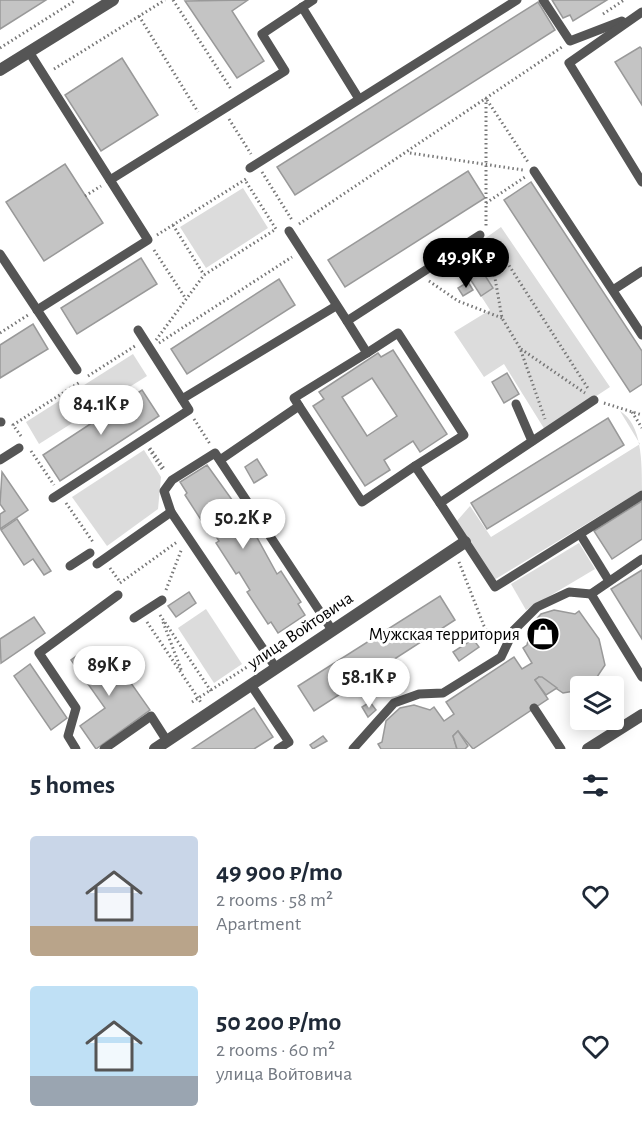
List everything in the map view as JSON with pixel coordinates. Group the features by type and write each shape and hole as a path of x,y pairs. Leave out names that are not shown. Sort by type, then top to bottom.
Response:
{"street":[{"path":"0,70 113,0"},
{"name":"улица Войтовича","path":"155,749 465,542"},
{"path":"593,748 642,715"}],"lane":[{"path":"110,180 285,71 262,34 313,0"},
{"path":"252,171 359,99 517,0"},
{"path":"543,0 570,41 641,13"},
{"path":"302,7 359,99"},
{"path":"641,13 568,63 642,182"},
{"path":"29,52 148,240 37,310"},
{"path":"534,171 642,335"},
{"path":"292,229 302,251 367,352"},
{"path":"347,321 483,233"},
{"path":"0,254 77,370"},
{"path":"613,290 642,272"},
{"path":"182,399 336,306"},
{"path":"52,498 189,410 138,330"},
{"path":"398,333 465,435 362,502 294,398 367,352 398,333"},
{"path":"440,503 594,399"},
{"path":"516,404 532,441"},
{"path":"276,668 171,512 164,491 172,481 299,406"},
{"path":"0,460 19,448"},
{"path":"217,456 332,630"},
{"path":"416,466 495,587 642,495"},
{"path":"98,564 171,512"},
{"path":"580,534 609,581"},
{"path":"70,566 90,553"},
{"path":"353,749 394,703 419,694 443,693 503,660 514,630 537,607 569,592 591,594 642,560"},
{"path":"76,749 68,736 76,708 39,652 122,593"},
{"path":"591,594 642,677"},
{"path":"138,616 158,603"},
{"path":"251,685 289,742 278,749"},
{"path":"534,708 561,749"},
{"path":"104,749 151,716 167,741"}],"path":[{"path":"0,48 76,0"},
{"path":"44,75 165,0"},
{"path":"173,0 231,89"},
{"path":"139,16 204,122"},
{"path":"292,229 408,153 570,41"},
{"path":"486,98 486,203 483,233 502,318 520,348 549,430"},
{"path":"486,98 534,171"},
{"path":"408,153 534,171"},
{"path":"186,299 148,240 245,180 252,171"},
{"path":"486,203 534,171"},
{"path":"85,196 110,180"},
{"path":"150,349 204,275 276,229 245,180"},
{"path":"173,225 204,275"},
{"path":"483,233 594,399"},
{"path":"150,349 302,251"},
{"path":"420,274 458,301 502,318"},
{"path":"0,333 37,310"},
{"path":"520,348 594,399 642,415"},
{"path":"189,410 217,456"},
{"path":"631,411 642,428"},
{"path":"144,439 172,481"},
{"path":"122,593 120,583 187,536"},
{"path":"184,678 160,615 158,603 187,536"},
{"path":"465,542 458,559 484,626 503,660"},
{"path":"160,615 221,706"},
{"path":"138,616 209,714"},
{"path":"192,702 241,668 318,621"}],"shaded area":[{"path":"243,188 268,228 206,268 180,227"},
{"path":"501,227 610,387 545,430 504,364 484,377 454,332 490,310 481,296 493,288 469,250"},
{"path":"133,354 147,376 39,444 26,422"},
{"path":"620,411 633,425 638,441"},
{"path":"639,445 642,490 494,580 456,522 470,506 491,537"},
{"path":"144,450 161,477 158,509 107,546 72,497"},
{"path":"579,543 595,569 526,610 511,584"},
{"path":"206,609 242,664 214,683 178,628"}],"building":[{"path":"0,0 46,0 0,29"},
{"path":"248,0 232,11 264,61 237,78 185,1"},
{"path":"552,0 607,0 573,21 570,15 563,18"},
{"path":"538,2 555,30 295,195 277,167"},
{"path":"640,47 642,49 642,105 615,62"},
{"path":"122,58 158,115 101,151 65,95"},
{"path":"65,164 103,223 44,261 6,202"},
{"path":"468,171 485,198 345,287 328,260"},
{"path":"531,182 642,351 642,384 630,392 504,200"},
{"path":"141,258 157,284 77,334 61,308"},
{"path":"477,263 493,288 481,296 465,271"},
{"path":"279,279 295,305 187,374 171,349"},
{"path":"468,282 473,290 463,296 458,288"},
{"path":"33,324 48,349 0,378 0,345"},
{"path":"393,350 447,434 420,452 413,441 384,460 390,470 365,486 313,406 324,399 319,392 378,353 381,357","holes":["372,378 397,416 367,436 342,397"]},
{"path":"507,373 519,394 504,403 492,382"},
{"path":"142,390 159,416 60,481 43,455"},
{"path":"608,418 624,445 487,529 471,503"},
{"path":"257,459 267,475 254,483 245,467"},
{"path":"207,465 235,504 233,505 246,525 249,523 277,574 281,571 301,602 298,604 305,615 278,633 271,622 268,624 247,592 250,590 239,572 236,574 216,543 219,541 208,524 205,526 185,495 187,493 180,482"},
{"path":"2,472 28,510 0,529 0,514 5,511 0,504"},
{"path":"642,501 642,539 612,559 594,531"},
{"path":"17,519 51,571 44,575 33,559 24,565 1,530"},
{"path":"642,570 642,639 611,589"},
{"path":"189,592 196,603 176,617 168,606"},
{"path":"440,596 455,620 314,711 298,686"},
{"path":"554,610 575,614 579,611 599,639 605,665 598,676 570,676 570,692 563,693 539,677 535,680 548,699 473,749 458,731 453,736 457,749 381,749 378,744 382,742 386,721 400,708 414,705 430,710 434,707 444,721 454,714 446,702 514,657 522,669 532,663 523,648 527,645 532,624 541,614"},
{"path":"34,617 45,633 1,663 0,639"},
{"path":"473,639 479,647 459,661 453,652"},
{"path":"87,648 94,658 107,649 150,710 96,749 80,726 105,708 71,660"},
{"path":"30,664 67,718 51,730 14,676"},
{"path":"539,677 557,688 546,695 535,680"},
{"path":"370,702 376,710 368,717 362,707"},
{"path":"254,708 273,737 254,749 192,749"},
{"path":"458,731 468,746 465,749 457,749 453,736"},
{"path":"323,736 327,741 313,749 310,745"}],"place":[{"name":"Мужская территория","path":"543,634"}]}
